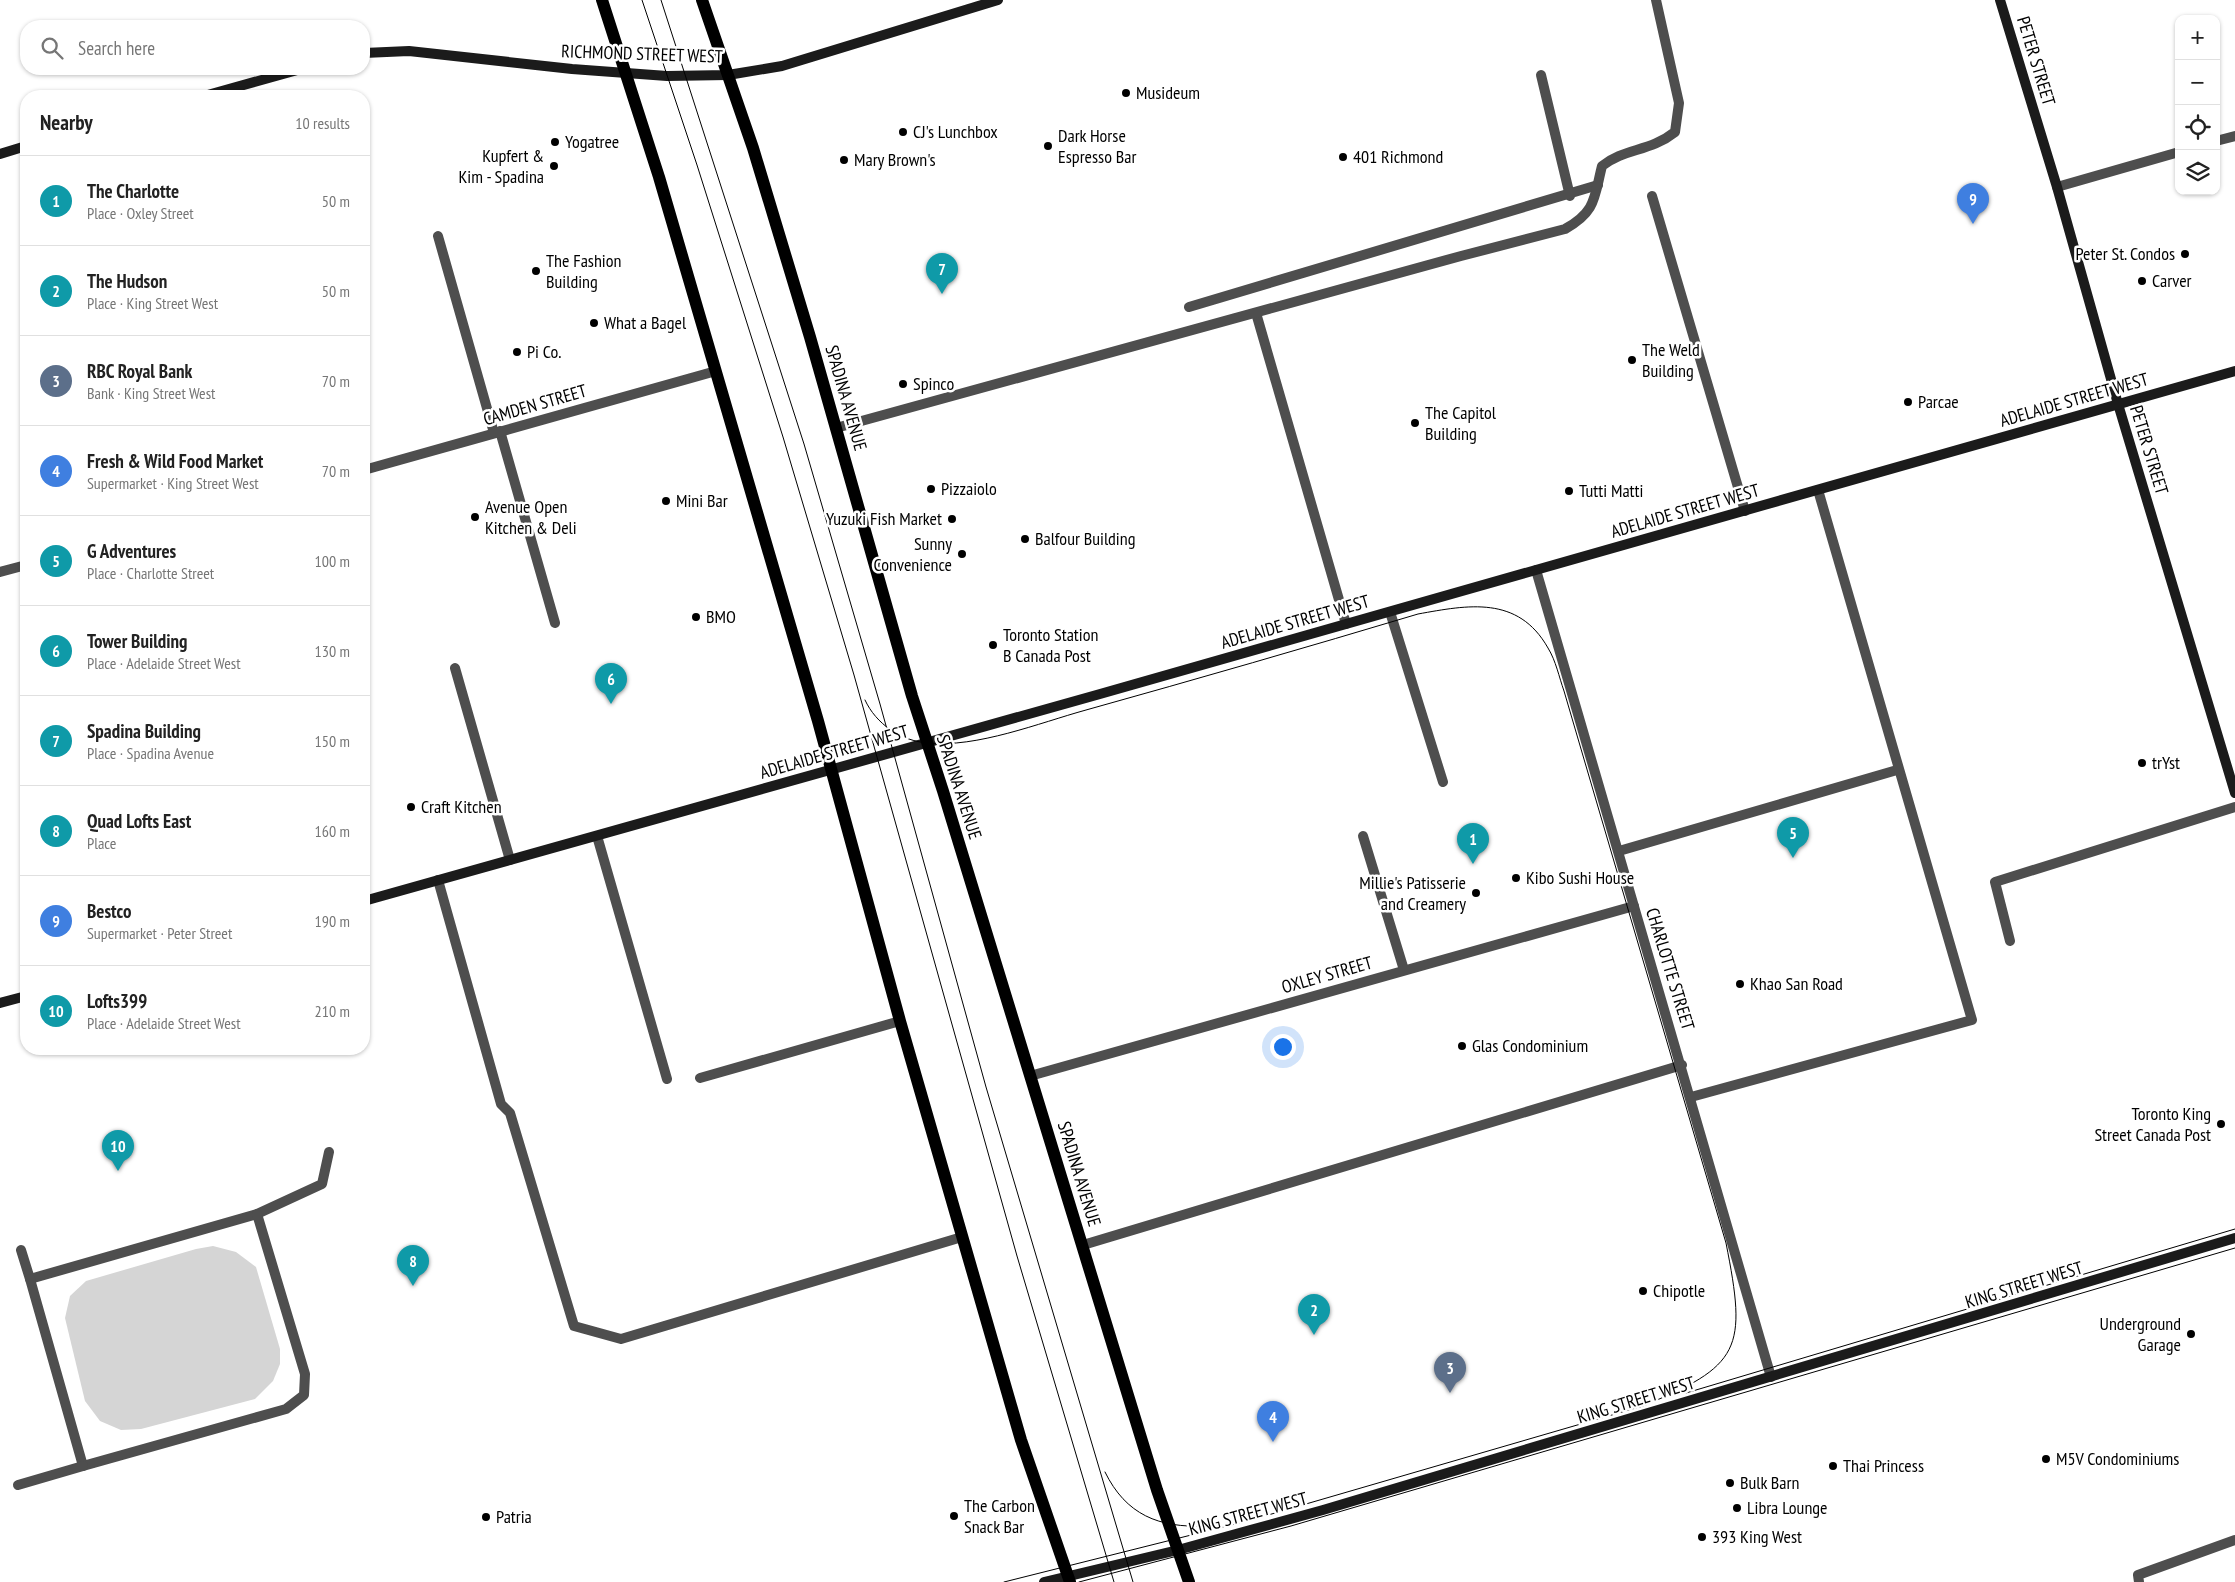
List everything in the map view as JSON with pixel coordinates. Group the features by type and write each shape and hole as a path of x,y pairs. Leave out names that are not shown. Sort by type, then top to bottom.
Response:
{"main road":[{"path":"602,0 659,177 716,371 1021,1440 1069,1579"},
{"name":"SPADINA AVENUE","path":"702,0 753,148 927,743 1083,1245 1156,1490 1189,1582"},
{"name":"RICHMOND STREET WEST","path":"370,53 409,51 624,73 728,75 782,66 998,0"},
{"name":"PETER STREET","path":"2000,0 2057,187 2118,404 2235,794"},
{"path":"226,90 279,75"},
{"path":"0,154 20,148"},
{"name":"ADELAIDE STREET WEST","path":"370,899 1390,612 2235,371"},
{"path":"0,1003 20,998"},
{"name":"KING STREET WEST","path":"1044,1582 1069,1579 1332,1507 2235,1238"}],"street":[{"path":"836,428 1565,229 1579,222 1590,212 1602,166 1609,160 1656,145 1675,132 1678,124 1679,103 1656,0"},
{"path":"1541,75 1570,196"},
{"path":"2220,140 2235,136"},
{"path":"2057,187 2175,153"},
{"path":"1189,307 1570,196 1598,186"},
{"path":"1652,196 1745,510"},
{"path":"438,236 555,624"},
{"path":"1256,313 1346,624"},
{"name":"CAMDEN STREET","path":"370,468 716,371"},
{"path":"1691,1097 1972,1020 1818,490"},
{"path":"0,572 20,567"},
{"name":"CHARLOTTE STREET","path":"1536,570 1682,1065 1771,1377"},
{"path":"1390,612 1443,782"},
{"path":"455,668 510,860"},
{"path":"1619,851 1898,770"},
{"path":"2010,941 1995,882 2235,807"},
{"path":"596,836 667,1079"},
{"path":"1363,836 1404,970"},
{"path":"438,880 501,1104 510,1113 574,1326 621,1339 962,1237"},
{"name":"OXLEY STREET","path":"1030,1076 1634,906"},
{"path":"700,1078 900,1021"},
{"path":"1083,1245 1682,1065"},
{"path":"30,1279 258,1214 322,1184 329,1152"},
{"path":"18,1485 286,1409 304,1395 305,1374 258,1214"},
{"path":"20,1250 30,1279 82,1466"},
{"path":"2139,1582 2138,1575 2235,1540"}],"shaded area":[{"path":"213,1246 236,1252 256,1267 280,1349 280,1364 273,1381 255,1399 141,1429 121,1430 100,1421 85,1401 65,1318 70,1296 86,1281 196,1249"}],"tram line":[{"path":"642,0 697,165 783,437 854,675 1017,1256 1114,1582"},
{"path":"661,0 804,444 880,704 986,1087 1133,1582"},
{"path":"865,700 883,724 890,730 908,739 918,742 947,744 967,742 1008,733 1418,614 1455,608 1490,608 1507,612 1522,619 1536,631 1551,653 1564,691 1726,1243 1733,1279 1736,1308 1735,1331 1729,1349 1718,1365 1699,1379 1674,1393 1640,1407"},
{"path":"1686,1393 2235,1229"},
{"path":"1079,1582 1291,1526 2235,1248"},
{"path":"1004,1582 1251,1520 1646,1405"},
{"path":"1105,1472 1113,1487 1123,1499 1134,1509 1146,1516 1173,1524 1205,1526"}],"place":[{"name":"Musideum","path":"1126,93"},
{"name":"CJ's Lunchbox","path":"903,132"},
{"name":"Yogatree","path":"555,142"},
{"name":"Dark Horse Espresso Bar","path":"1048,146"},
{"name":"401 Richmond","path":"1343,157"},
{"name":"Mary Brown's","path":"844,160"},
{"name":"Kupfert & Kim - Spadina","path":"554,166"},
{"name":"Bestco","path":"1973,224"},
{"name":"Peter St. Condos","path":"2185,254"},
{"name":"The Fashion Building","path":"536,271"},
{"name":"Carver","path":"2142,281"},
{"name":"Spadina Building","path":"942,294"},
{"name":"What a Bagel","path":"594,323"},
{"name":"Pi Co.","path":"517,352"},
{"name":"The Weld Building","path":"1632,360"},
{"name":"Spinco","path":"903,384"},
{"name":"Parcae","path":"1908,402"},
{"name":"The Capitol Building","path":"1415,423"},
{"name":"Pizzaiolo","path":"931,489"},
{"name":"Tutti Matti","path":"1569,491"},
{"name":"Mini Bar","path":"666,501"},
{"name":"Avenue Open Kitchen & Deli","path":"475,517"},
{"name":"Yuzuki Fish Market","path":"952,519"},
{"name":"Balfour Building","path":"1025,539"},
{"name":"Sunny Convenience","path":"962,554"},
{"name":"BMO","path":"696,617"},
{"name":"Toronto Station B Canada Post","path":"993,645"},
{"name":"Tower Building","path":"611,704"},
{"name":"trYst","path":"2142,763"},
{"name":"Craft Kitchen","path":"411,807"},
{"name":"G Adventures","path":"1793,858"},
{"name":"The Charlotte","path":"1473,864"},
{"name":"Kibo Sushi House","path":"1516,878"},
{"name":"Millie's Patisserie and Creamery","path":"1476,893"},
{"name":"Khao San Road","path":"1740,984"},
{"name":"Glas Condominium","path":"1462,1046"},
{"name":"Toronto King Street Canada Post","path":"2221,1124"},
{"name":"Lofts399","path":"118,1171"},
{"name":"Quad Lofts East","path":"413,1286"},
{"name":"Chipotle","path":"1643,1291"},
{"name":"Underground Garage","path":"2191,1334"},
{"name":"The Hudson","path":"1314,1335"},
{"name":"RBC Royal Bank","path":"1450,1393"},
{"name":"Fresh & Wild Food Market","path":"1273,1442"},
{"name":"M5V Condominiums","path":"2046,1459"},
{"name":"Thai Princess","path":"1833,1466"},
{"name":"Bulk Barn","path":"1730,1483"},
{"name":"Libra Lounge","path":"1737,1508"},
{"name":"The Carbon Snack Bar","path":"954,1516"},
{"name":"Patria","path":"486,1517"},
{"name":"393 King West","path":"1702,1537"}]}
